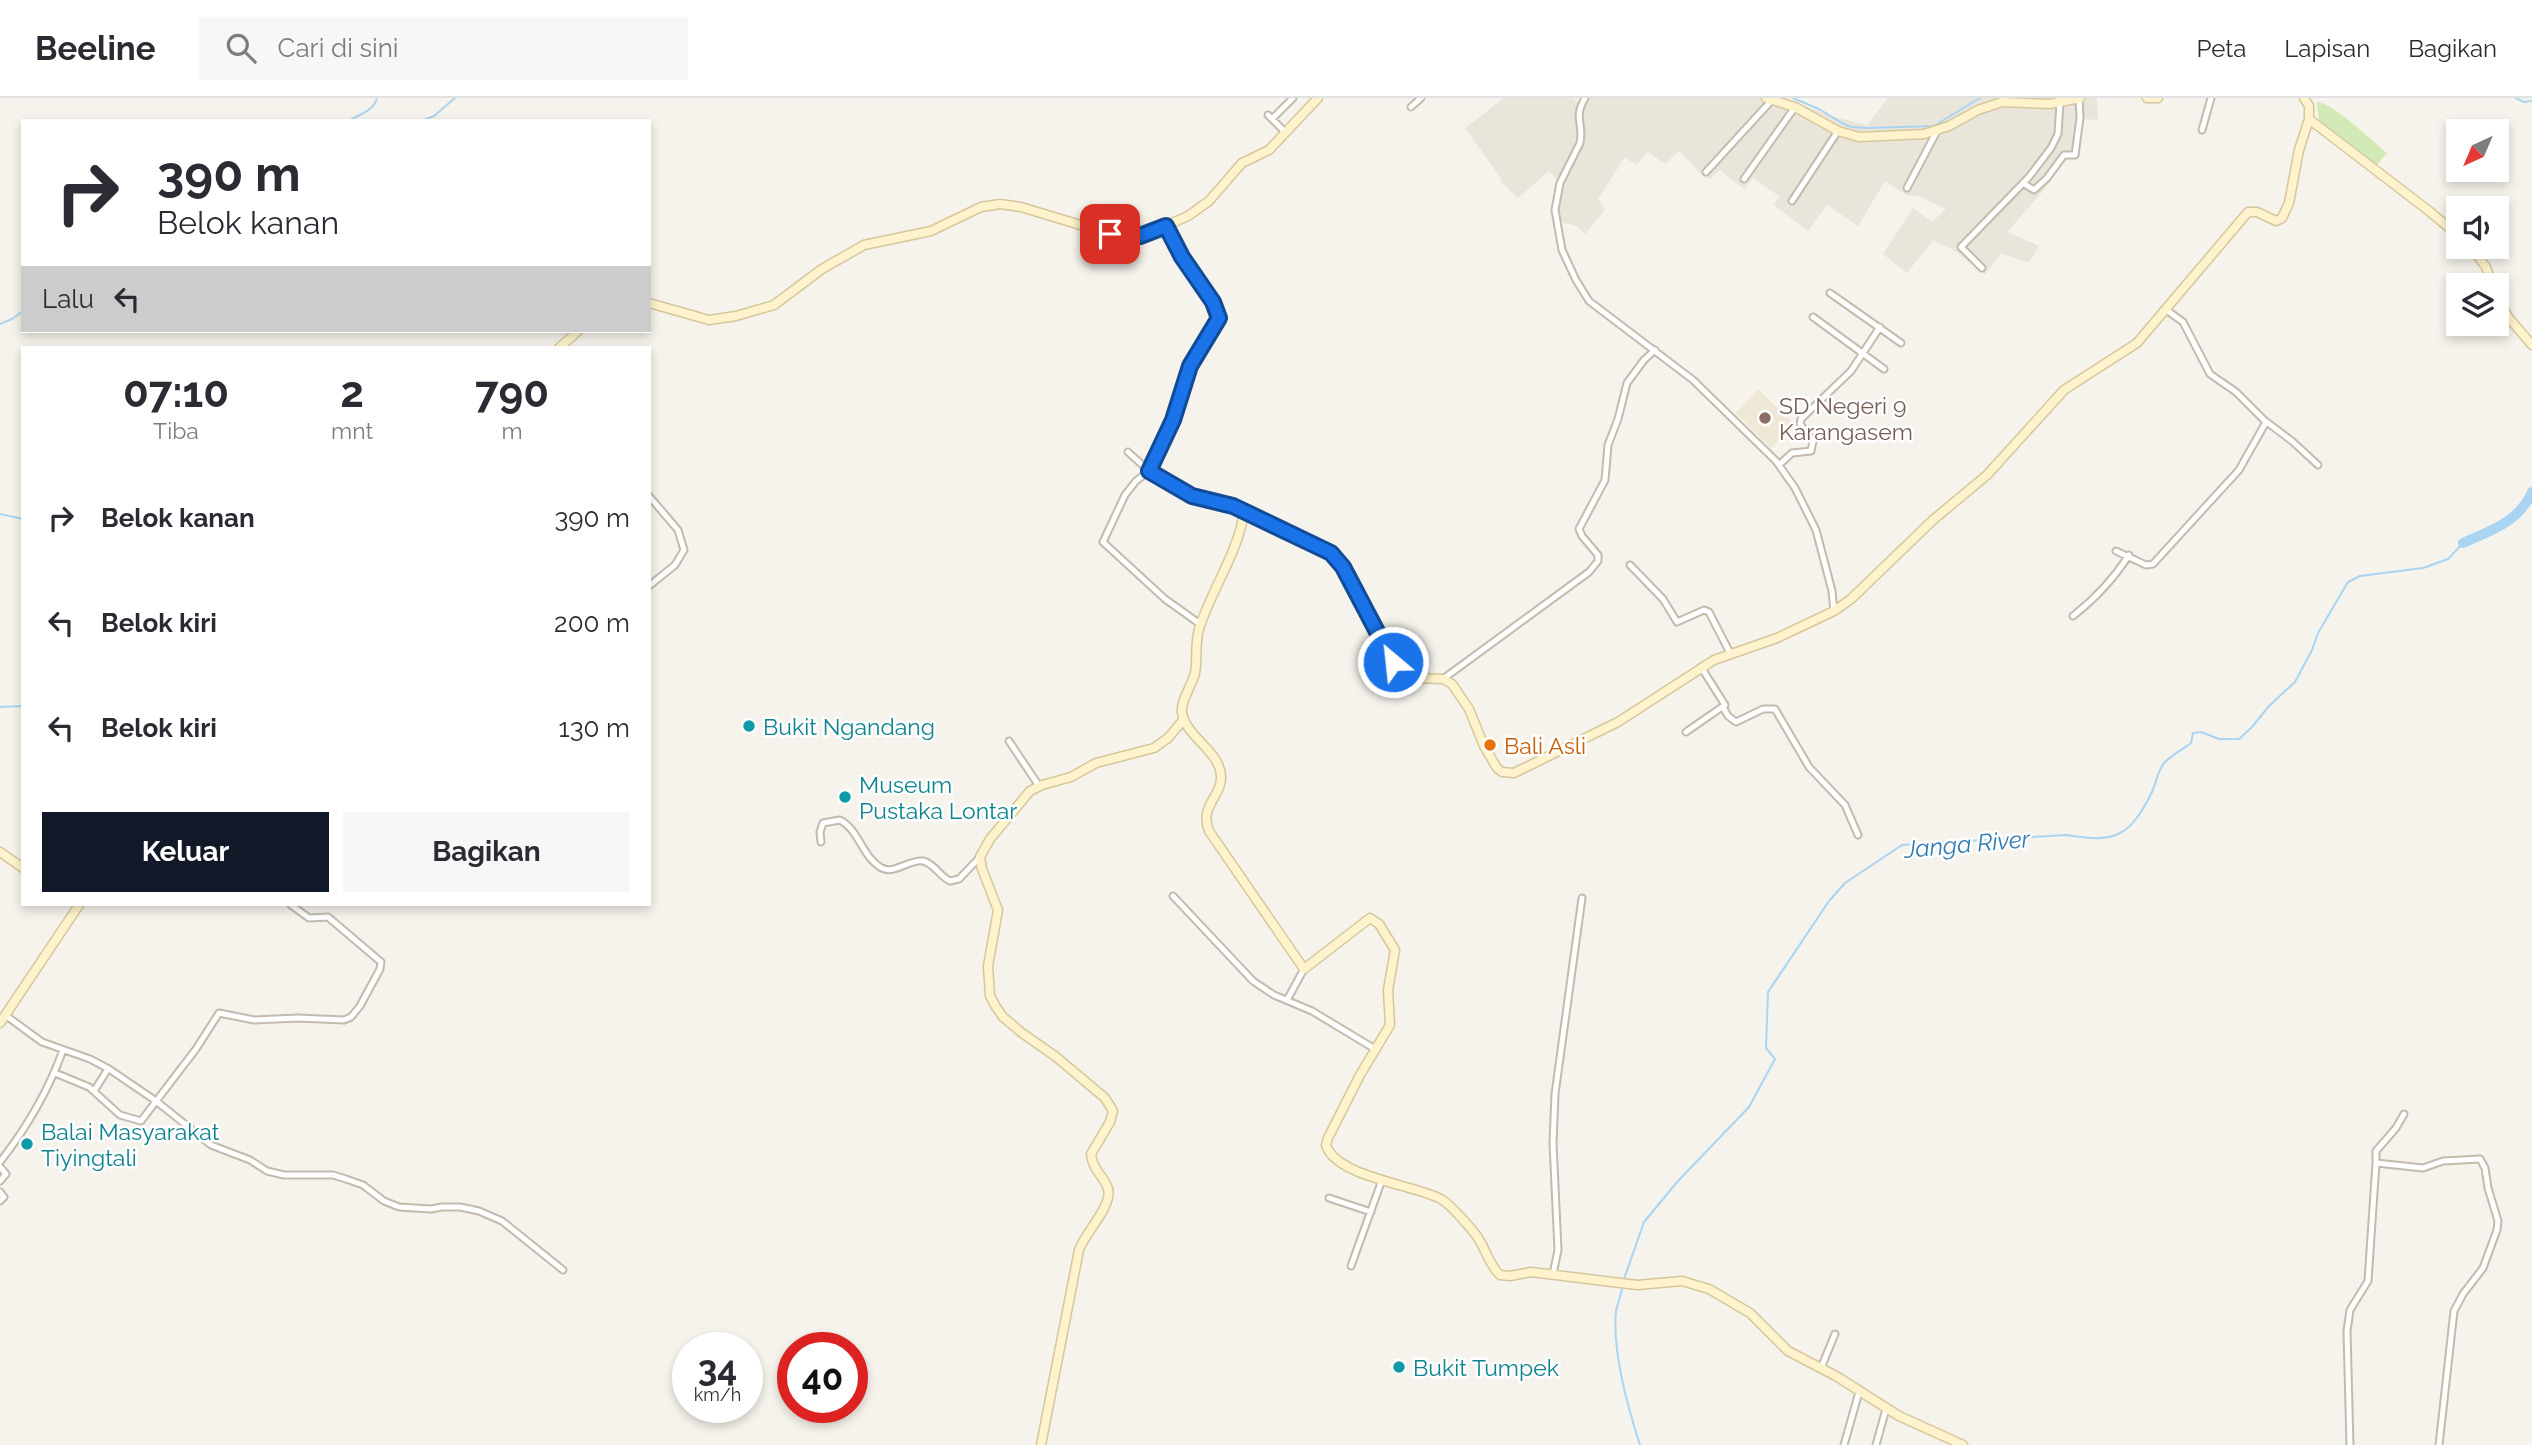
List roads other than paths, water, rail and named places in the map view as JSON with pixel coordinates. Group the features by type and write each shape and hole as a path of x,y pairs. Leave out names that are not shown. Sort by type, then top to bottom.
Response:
{"street":[{"path":"1285,132 1270,117 1293,98"},
{"path":"651,304 676,313 709,320 761,310 774,305 852,251 877,242 932,231 990,205 1021,207 1121,236 1149,233 1188,216 1209,201 1242,163 1269,150 1318,98"},
{"path":"1411,107 1421,98"},
{"path":"1585,98 1578,114 1580,142 1560,183 1556,198 1555,210 1562,250 1589,301 1693,380 1779,465 1795,488 1816,530 1832,592 1834,611"},
{"path":"1706,172 1769,99 1795,107 1852,137 1872,137 1914,136 1937,131 1993,104 2060,103 2080,98 2076,154 2064,155 2034,190 2023,183"},
{"path":"2147,98 2158,98"},
{"path":"2202,130 2211,98"},
{"path":"1128,452 1149,471 1192,496 1233,506 1331,553 1343,567 1393,662 1415,678 1443,679 1452,684 1462,697 1497,768 1502,772 1514,773 1618,722 1701,667 1730,653 1777,638 1834,611 1851,599 1933,520 1987,475 2064,390 2137,343 2248,212 2257,212 2276,221 2283,218 2309,119 2309,106 2304,98"},
{"path":"1982,268 1961,247 2023,183 2056,141 2060,103"},
{"path":"1744,179 1795,107"},
{"path":"2309,119 2446,225"},
{"path":"1792,201 1838,131"},
{"path":"1907,188 1937,131"},
{"path":"1166,226 1182,257 1213,302 1219,318 1190,366 1173,420 1149,471 1136,481 1125,495 1103,542 1164,599 1200,624"},
{"path":"1830,292 1901,343"},
{"path":"2165,309 2183,322 2210,374 2236,392 2266,422 2318,465"},
{"path":"1813,317 1884,369"},
{"path":"2509,318 2532,345"},
{"path":"1779,465 1792,453 1811,451 1813,441 1800,424 1801,419 1841,382 1880,327"},
{"path":"561,346 576,333"},
{"path":"1443,679 1589,572 1598,561 1598,555 1579,529 1605,480 1608,444 1618,419 1627,383 1655,350"},
{"path":"2116,551 2147,565 2153,564 2239,470 2266,422"},
{"path":"651,498 678,530 684,550 676,565 651,584"},
{"path":"1244,512 1231,558 1200,624 1195,674 1182,706 1184,719 1217,764 1221,774 1205,813 1209,831 1304,969"},
{"path":"2073,616 2099,595 2129,555"},
{"path":"1630,565 1663,599 1677,622 1704,610 1709,612 1730,653"},
{"path":"1686,732 1723,707 1725,702 1701,667"},
{"path":"1723,707 1728,716 1736,722 1763,709 1775,709 1809,766 1845,805 1858,835"},
{"path":"821,842 820,832 824,823 841,820 849,826 880,868 889,870 923,861 950,881 959,878 980,857 983,849 1030,791 1071,777 1108,760 1154,748 1168,738 1184,719"},
{"path":"1009,741 1039,786"},
{"path":"0,852 21,867"},
{"path":"980,857 998,911 988,966 990,996 1003,1017 1105,1098 1112,1111 1110,1122 1090,1154 1095,1171 1109,1190 1108,1201 1086,1234 1080,1250 1041,1445"},
{"path":"1173,896 1242,971 1265,989 1312,1011 1375,1049"},
{"path":"1553,1273 1558,1250 1553,1143 1555,1094 1582,898"},
{"path":"76,906 2,1019 42,1042 108,1069 156,1101 211,1145 250,1160 267,1171 284,1175 333,1175 363,1185 384,1201 399,1207 460,1207 479,1211 502,1221 563,1270"},
{"path":"55,1073 79,1082 94,1091 120,1115 139,1122 196,1049 219,1013 254,1020 298,1018 337,1021 351,1017 360,1006 380,969 381,962 328,917 309,918 291,906"},
{"path":"1287,1000 1304,969 1364,921 1374,919 1393,944 1395,956 1388,990 1391,1018 1326,1145 1329,1153 1382,1180 1442,1199 1478,1236 1497,1272 1505,1276 1553,1273 1637,1285 1682,1281 1709,1289 1750,1313 1788,1351 1910,1422 1964,1445"},
{"path":"0,1162 35,1115 63,1050"},
{"path":"94,1091 108,1069"},
{"path":"2350,1445 2347,1331 2350,1310 2368,1281 2379,1147 2404,1114"},
{"path":"2376,1163 2423,1168 2443,1161 2480,1159 2485,1165 2488,1188 2496,1211 2497,1230 2483,1268 2458,1301 2454,1311 2439,1445"},
{"path":"0,1167 6,1174 0,1181"},
{"path":"1351,1266 1382,1180"},
{"path":"0,1192 4,1197 0,1202"},
{"path":"1329,1198 1371,1212"},
{"path":"1821,1368 1835,1334"},
{"path":"1844,1445 1859,1392"},
{"path":"1876,1445 1886,1409"}],"waterway":[{"path":"352,119 369,109 377,98"},
{"path":"426,119 434,116 455,98"},
{"path":"1793,98 1851,127 1868,128 1934,126 1980,98"},
{"path":"2516,98 2524,102 2532,101"},
{"path":"0,324 21,312"},
{"name":"Janga River","path":"2463,543 2512,518 2532,492"},
{"path":"0,514 21,519"},
{"name":"Janga River","path":"1624,1279 1644,1222 1678,1181 1749,1107 1775,1059 1766,1048 1768,992 1829,901 1845,883 1902,845 2066,835 2097,838 2119,834 2128,828 2144,807 2163,765 2191,743 2193,733 2201,732 2219,739 2239,739 2295,682 2318,633 2348,582 2360,576 2423,568 2448,559 2463,543"},
{"path":"0,707 21,706"},
{"name":"Janga River","path":"1623,1285 1616,1311 1616,1343 1626,1397 1640,1445"}],"place":[{"name":"SD Negeri 9 Karangasem","path":"1765,418"},
{"name":"Bukit Ngandang","path":"749,726"},
{"name":"Bali Asli","path":"1490,745"},
{"name":"Museum Pustaka Lontar","path":"845,797"},
{"name":"Balai Masyarakat Tiyingtali","path":"27,1144"},
{"name":"Bukit Tumpek","path":"1399,1367"}]}
